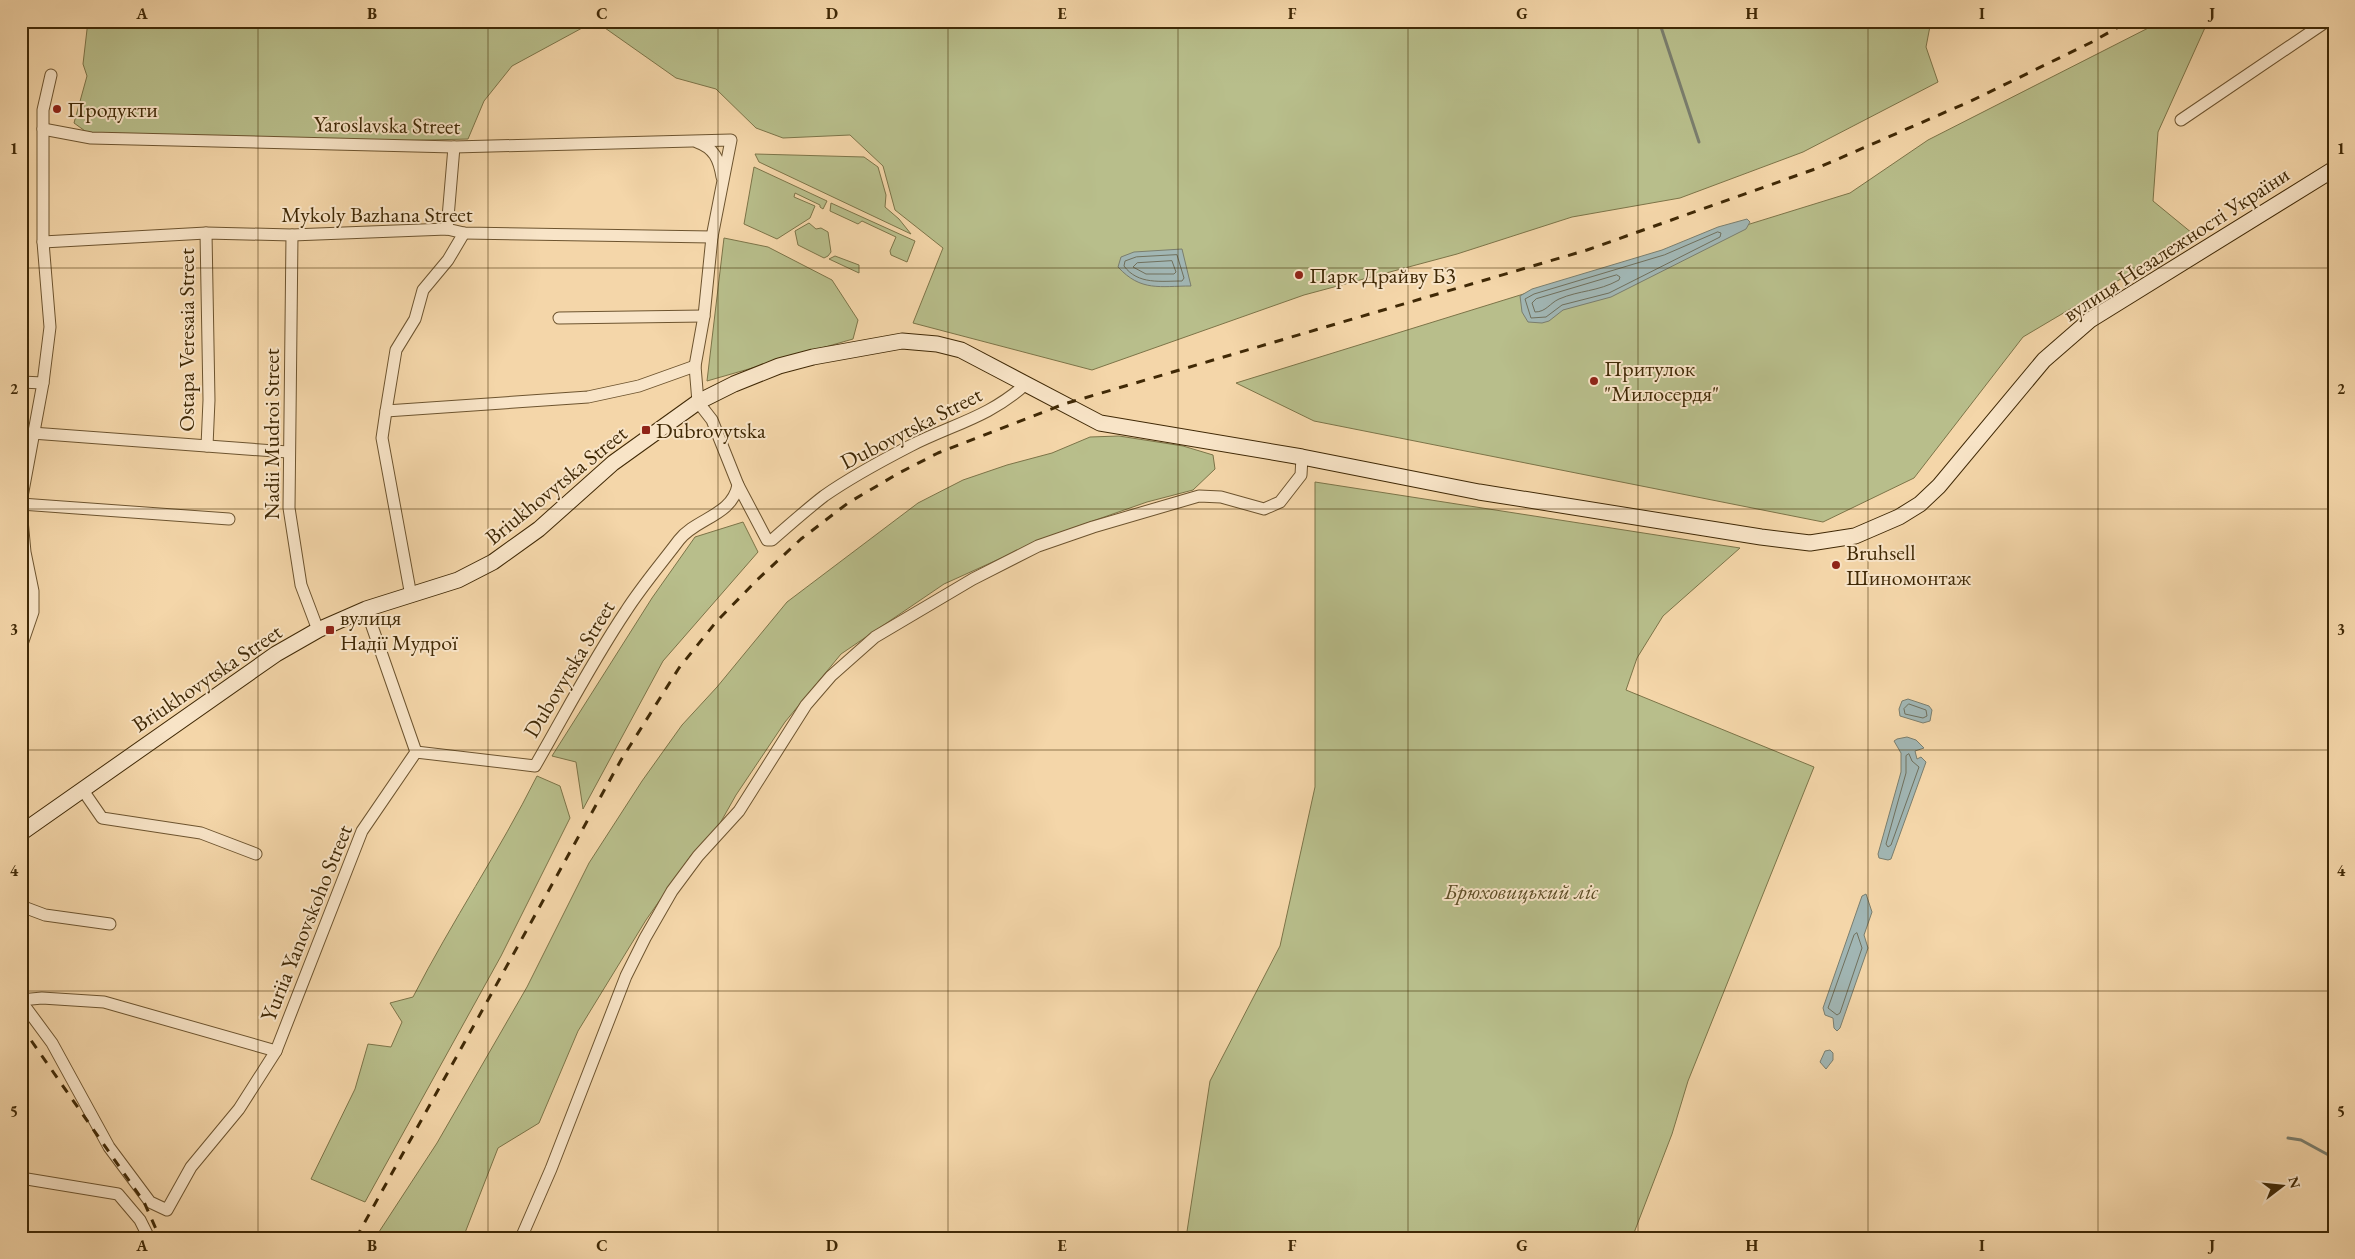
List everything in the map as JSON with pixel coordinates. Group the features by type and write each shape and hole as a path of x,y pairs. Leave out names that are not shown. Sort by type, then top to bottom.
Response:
{"main road":[{"name":"вулиця Незалежності України","path":"1302,457 1479,492 1761,538 1810,544 1839,540 1879,528 1913,508 1939,486 2044,360 2090,320 2334,169"},
{"name":"Briukhovytska Street","path":"21,832 276,654 318,630 366,609 458,580 494,562 539,528 613,463 698,402 734,384 779,366 858,347 902,341 937,344 961,350 1100,423 1302,457"}],"street":[{"path":"2181,120 2327,21"},
{"path":"51,75 43,110 43,242 50,327 43,383 32,433 21,503 229,519"},
{"name":"Yaroslavska Street","path":"43,129 91,138 454,148 731,140 723,181"},
{"path":"695,141 706,145 715,155 723,181 712,237 704,316 695,366 698,402"},
{"path":"446,229 454,148"},
{"name":"Mykoly Bazhana Street","path":"43,242 206,233 292,235 446,229 464,233 712,237"},
{"name":"Ostapa Veresaia Street","path":"206,233 207,446"},
{"path":"411,596 382,438 396,350 415,319 422,290 448,260 464,233"},
{"name":"Nadii Mudroi Street","path":"292,235 288,452 290,520 301,585 318,630"},
{"path":"559,318 704,316"},
{"path":"386,412 588,397 639,386 695,366"},
{"path":"21,382 43,383"},
{"name":"Dubovytska Street","path":"698,402 712,420 738,485 767,540 772,540 825,495 874,465 913,445 991,410 1006,401 1026,384"},
{"path":"32,433 288,452"},
{"path":"521,1238 551,1169 626,976 645,938 672,891 698,856 739,812 806,705 831,676 875,637 973,579 1038,546 1199,496 1221,497 1264,509 1280,502 1301,475 1302,457"},
{"name":"Dubovytska Street","path":"416,752 535,766 593,664 627,609 686,531 725,508 732,501 738,485"},
{"path":"21,509 23,552 33,591 33,612 21,647"},
{"path":"366,609 416,752"},
{"name":"Yuriia Yanovskoho Street","path":"21,1001 33,1014 56,1051 109,1147 150,1202 167,1210 191,1167 239,1109 276,1051 362,831 416,752"},
{"path":"82,789 102,818 200,833 256,854"},
{"path":"21,906 45,915 110,924"},
{"path":"21,1001 42,998 104,1002 276,1051"},
{"path":"21,1178 112,1191 118,1194 140,1220 149,1238"}],"green space":[{"path":"88,21 595,21 512,66 484,101 468,139 343,142 92,136 74,123 87,76 83,64"},
{"path":"595,21 1931,21 1926,47 1938,82 1803,152 1680,198 1572,217 1457,254 1304,295 1092,370 913,323 943,248 895,210 883,166 850,135 783,138 756,128 716,89 676,78"},
{"path":"2162,21 2208,21 2158,132 2153,201 2192,233 2136,270 2023,337 1914,478 1823,522 1314,421 1236,383 1850,193 1928,140"},
{"path":"755,154 864,157 878,167 886,195 885,207 899,219 911,234 759,162"},
{"path":"754,167 827,201 823,209 820,205 795,193 794,197 815,206 810,218 777,239 744,224"},
{"path":"831,203 915,241 907,262 891,255 890,251 896,237 862,221 858,224 830,211"},
{"path":"809,223 816,229 821,228 828,232 831,252 824,258 798,245 795,231"},
{"path":"724,238 768,247 832,280 858,320 853,339 707,381"},
{"path":"835,256 859,265 859,273 829,259"},
{"path":"1119,436 1183,446 1213,455 1215,469 1193,490 1147,502 1050,536 944,584 841,654 785,722 736,795 710,841 692,854 646,920 578,1031 539,1123 498,1148 463,1238 375,1238 437,1143 527,987 589,863 642,781 682,725 717,687 787,602 918,503 963,480 1007,465 1052,453 1090,437"},
{"name":"Брюховицький ліс","path":"1315,482 1740,548 1663,616 1637,658 1626,690 1814,767 1688,1081 1672,1134 1632,1238 1186,1238 1210,1081 1280,946 1315,787"},
{"path":"743,522 758,552 663,661 583,809 576,762 552,756 652,598 695,537"},
{"path":"537,776 560,786 570,818 501,956 365,1202 311,1179 355,1089 368,1044 391,1047 402,1022 390,1003 413,997"}],"water":[{"path":"1747,219 1750,222 1746,229 1611,297 1563,310 1549,321 1542,323 1528,322 1522,312 1520,296 1532,289 1662,250 1718,227"},
{"path":"1182,249 1191,286 1160,287 1143,284 1126,275 1118,267 1121,257 1134,252"},
{"path":"1908,699 1929,706 1932,710 1930,721 1923,723 1900,716 1899,709 1902,701"},
{"path":"1907,737 1916,740 1924,748 1915,751 1917,759 1921,757 1926,762 1891,859 1888,860 1879,858 1878,854 1901,772 1901,753 1894,741"},
{"path":"1866,894 1872,912 1864,935 1868,948 1840,1028 1837,1031 1834,1028 1833,1018 1825,1015 1823,1008 1862,896"},
{"path":"1830,1050 1833,1053 1833,1060 1826,1069 1820,1062 1825,1051"}],"waterway":[{"path":"1659,21 1699,142"},
{"path":"2288,1138 2301,1140 2334,1158"}],"railway":[{"path":"356,1238 621,760 679,668 716,622 757,580 801,539 848,503 938,453 1064,404 1587,250 1815,169 1971,101 2092,42 2129,21"},
{"path":"21,1026 144,1202 160,1238"}],"place":[{"name":"Продукти","path":"57,109"},
{"name":"Парк Драйву Б3","path":"1299,275"},
{"name":"Притулок \"Милосердя\"","path":"1594,381"},
{"name":"Dubrovytska","path":"646,430"},
{"name":"Bruhsell Шиномонтаж","path":"1836,565"},
{"name":"вулиця Надії Мудрої","path":"330,630"}]}
